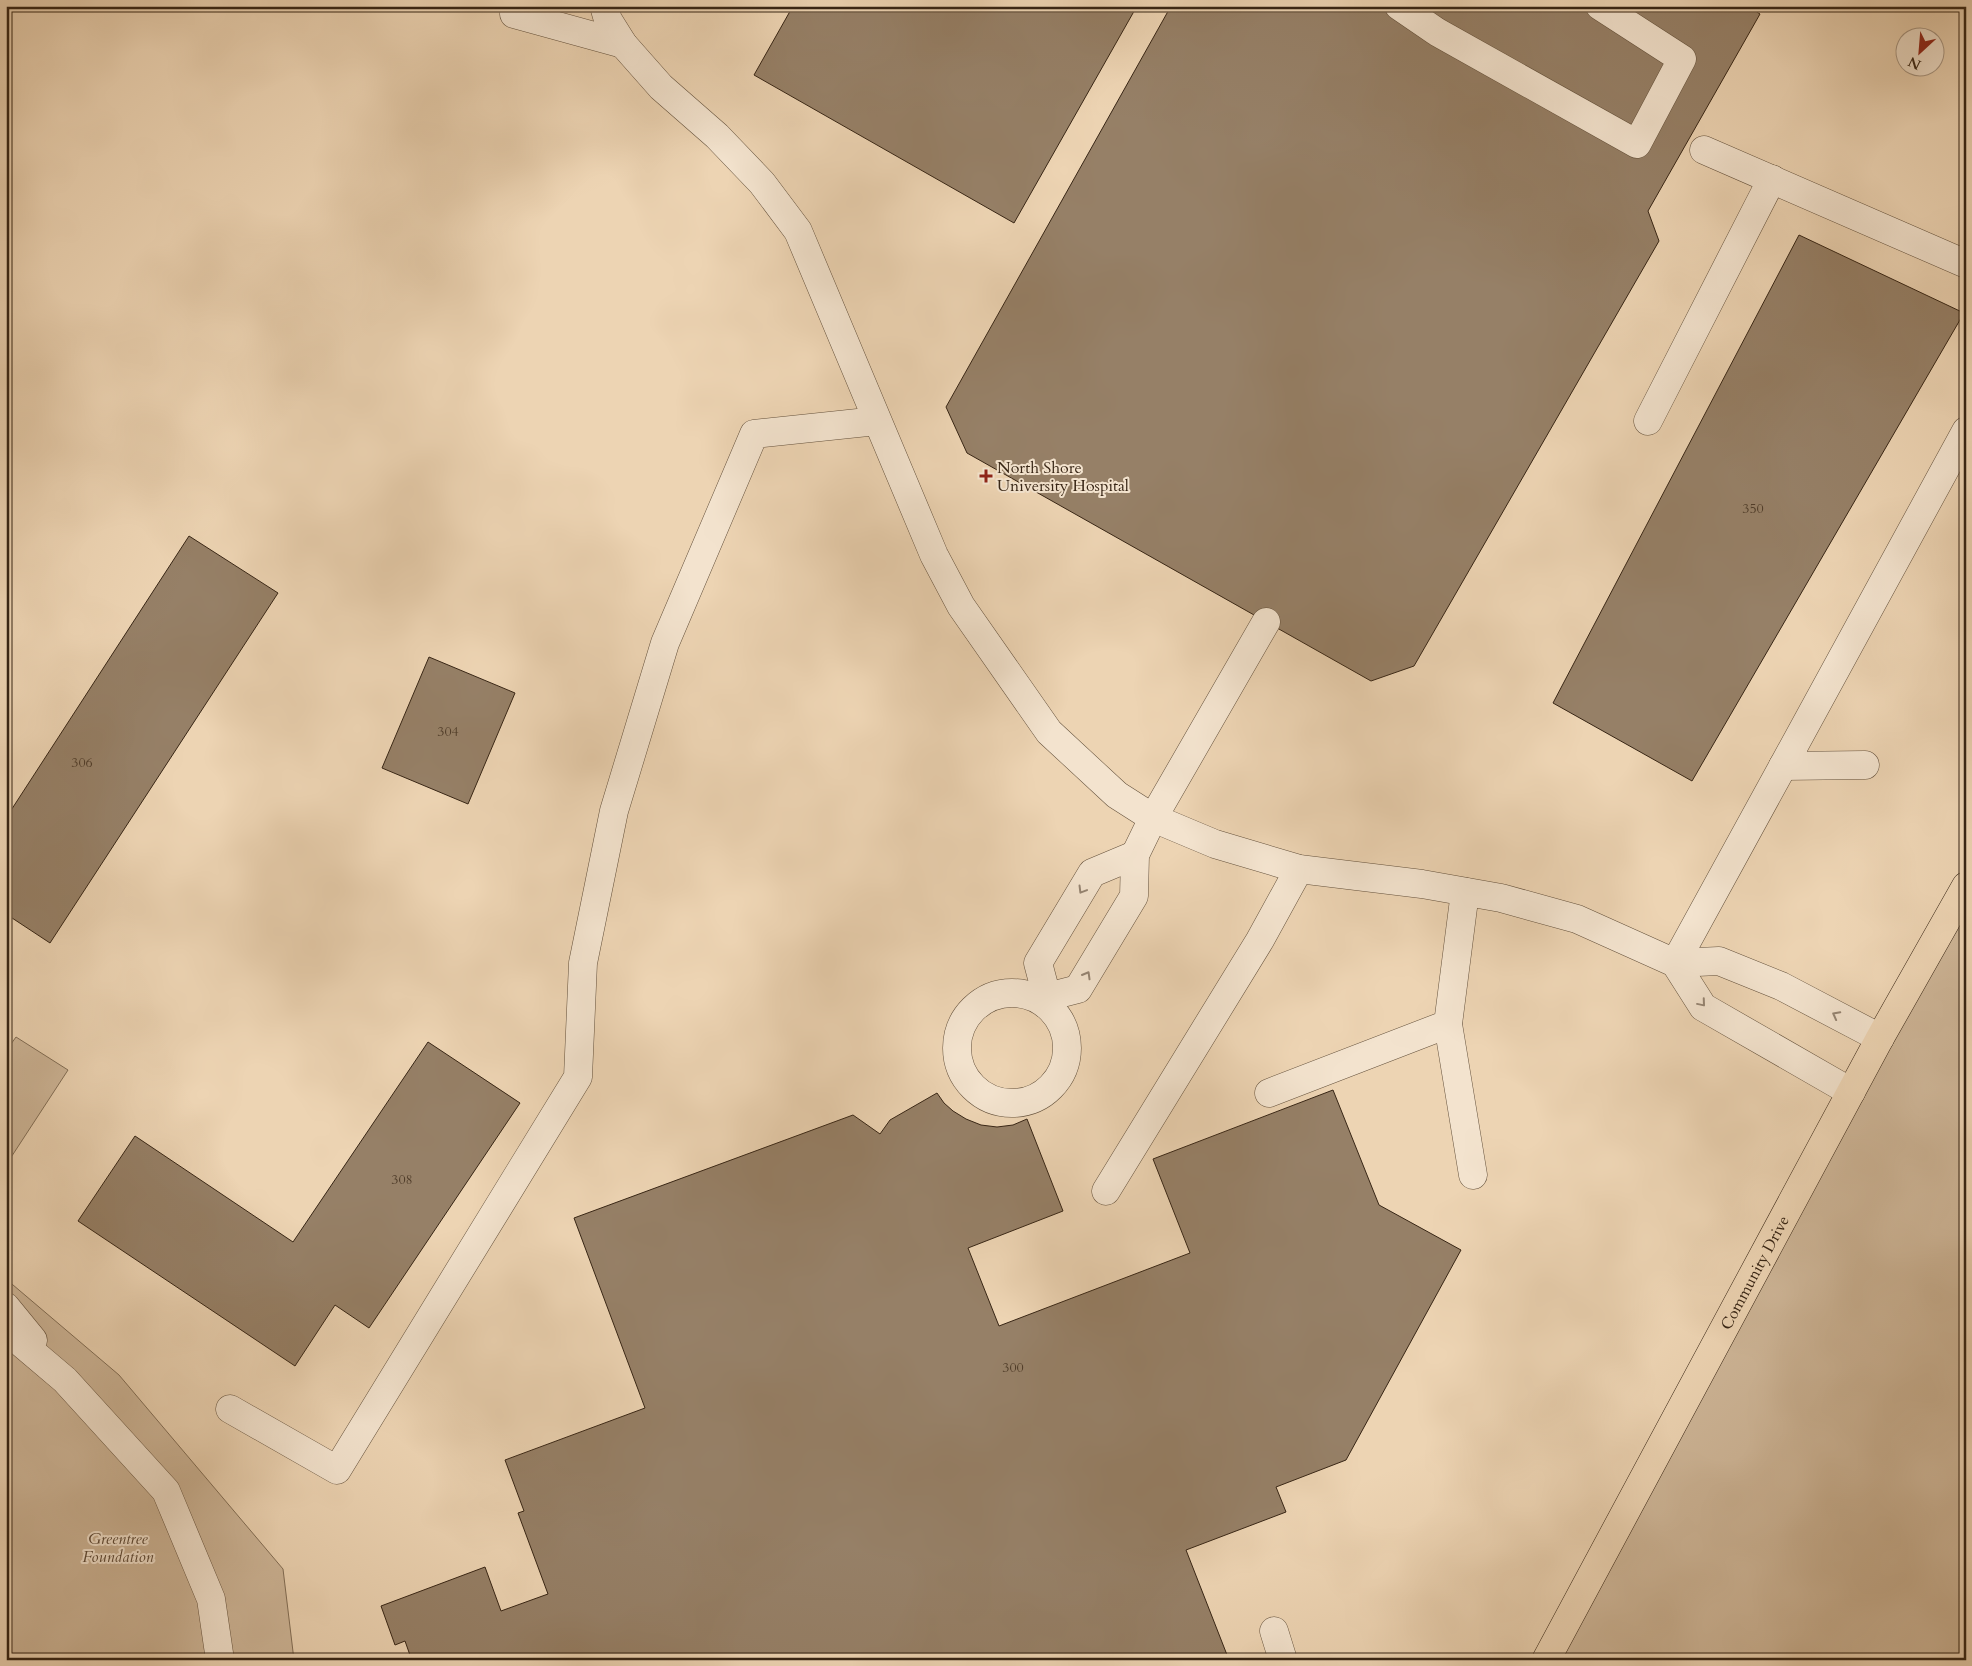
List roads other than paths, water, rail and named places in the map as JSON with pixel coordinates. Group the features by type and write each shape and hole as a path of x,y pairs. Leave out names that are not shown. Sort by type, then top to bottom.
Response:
{"main road":[{"name":"Community Drive","path":"1546,1660 1880,1038 1966,886"}],"lane":[{"path":"604,6 608,20 623,44 661,87 717,136 762,183 798,231 934,556 961,606 1049,732 1117,795 1153,818 1215,844 1299,869 1422,884 1501,898 1577,919 1675,962 1719,962 1781,986 1880,1038"},
{"path":"1399,6 1437,32 1637,144 1682,59 1600,6"},
{"path":"514,14 623,44"},
{"path":"1704,150 1966,264"},
{"path":"1648,421 1772,179"},
{"path":"230,1409 337,1470 578,1077 583,963 614,811 665,643 754,434 877,421"},
{"path":"1675,962 1966,431"},
{"path":"1134,855 1092,873 1038,963 1046,999 1065,1033 1068,1051 1063,1070 1052,1086 1037,1097 1019,1102 1000,1102 982,1094 968,1081 958,1058 959,1032 966,1016 978,1004 994,995 1011,992 1046,999 1078,989 1134,896 1134,855 1153,818 1266,622"},
{"path":"1783,766 1865,765"},
{"path":"1106,1191 1260,940 1299,869"},
{"path":"1465,892 1448,1024 1472,1175"},
{"path":"1675,962 1703,1007 1851,1092"},
{"path":"1269,1093 1448,1024"},
{"path":"6,1307 65,1380 166,1491 211,1599 220,1660"},
{"path":"6,1330 65,1380"},
{"path":"1274,1631 1283,1660"}],"place":[{"name":"North Shore University Hospital","path":"986,476"}],"park label":[{"name":"Greentree Foundation","path":"118,1547"}]}
